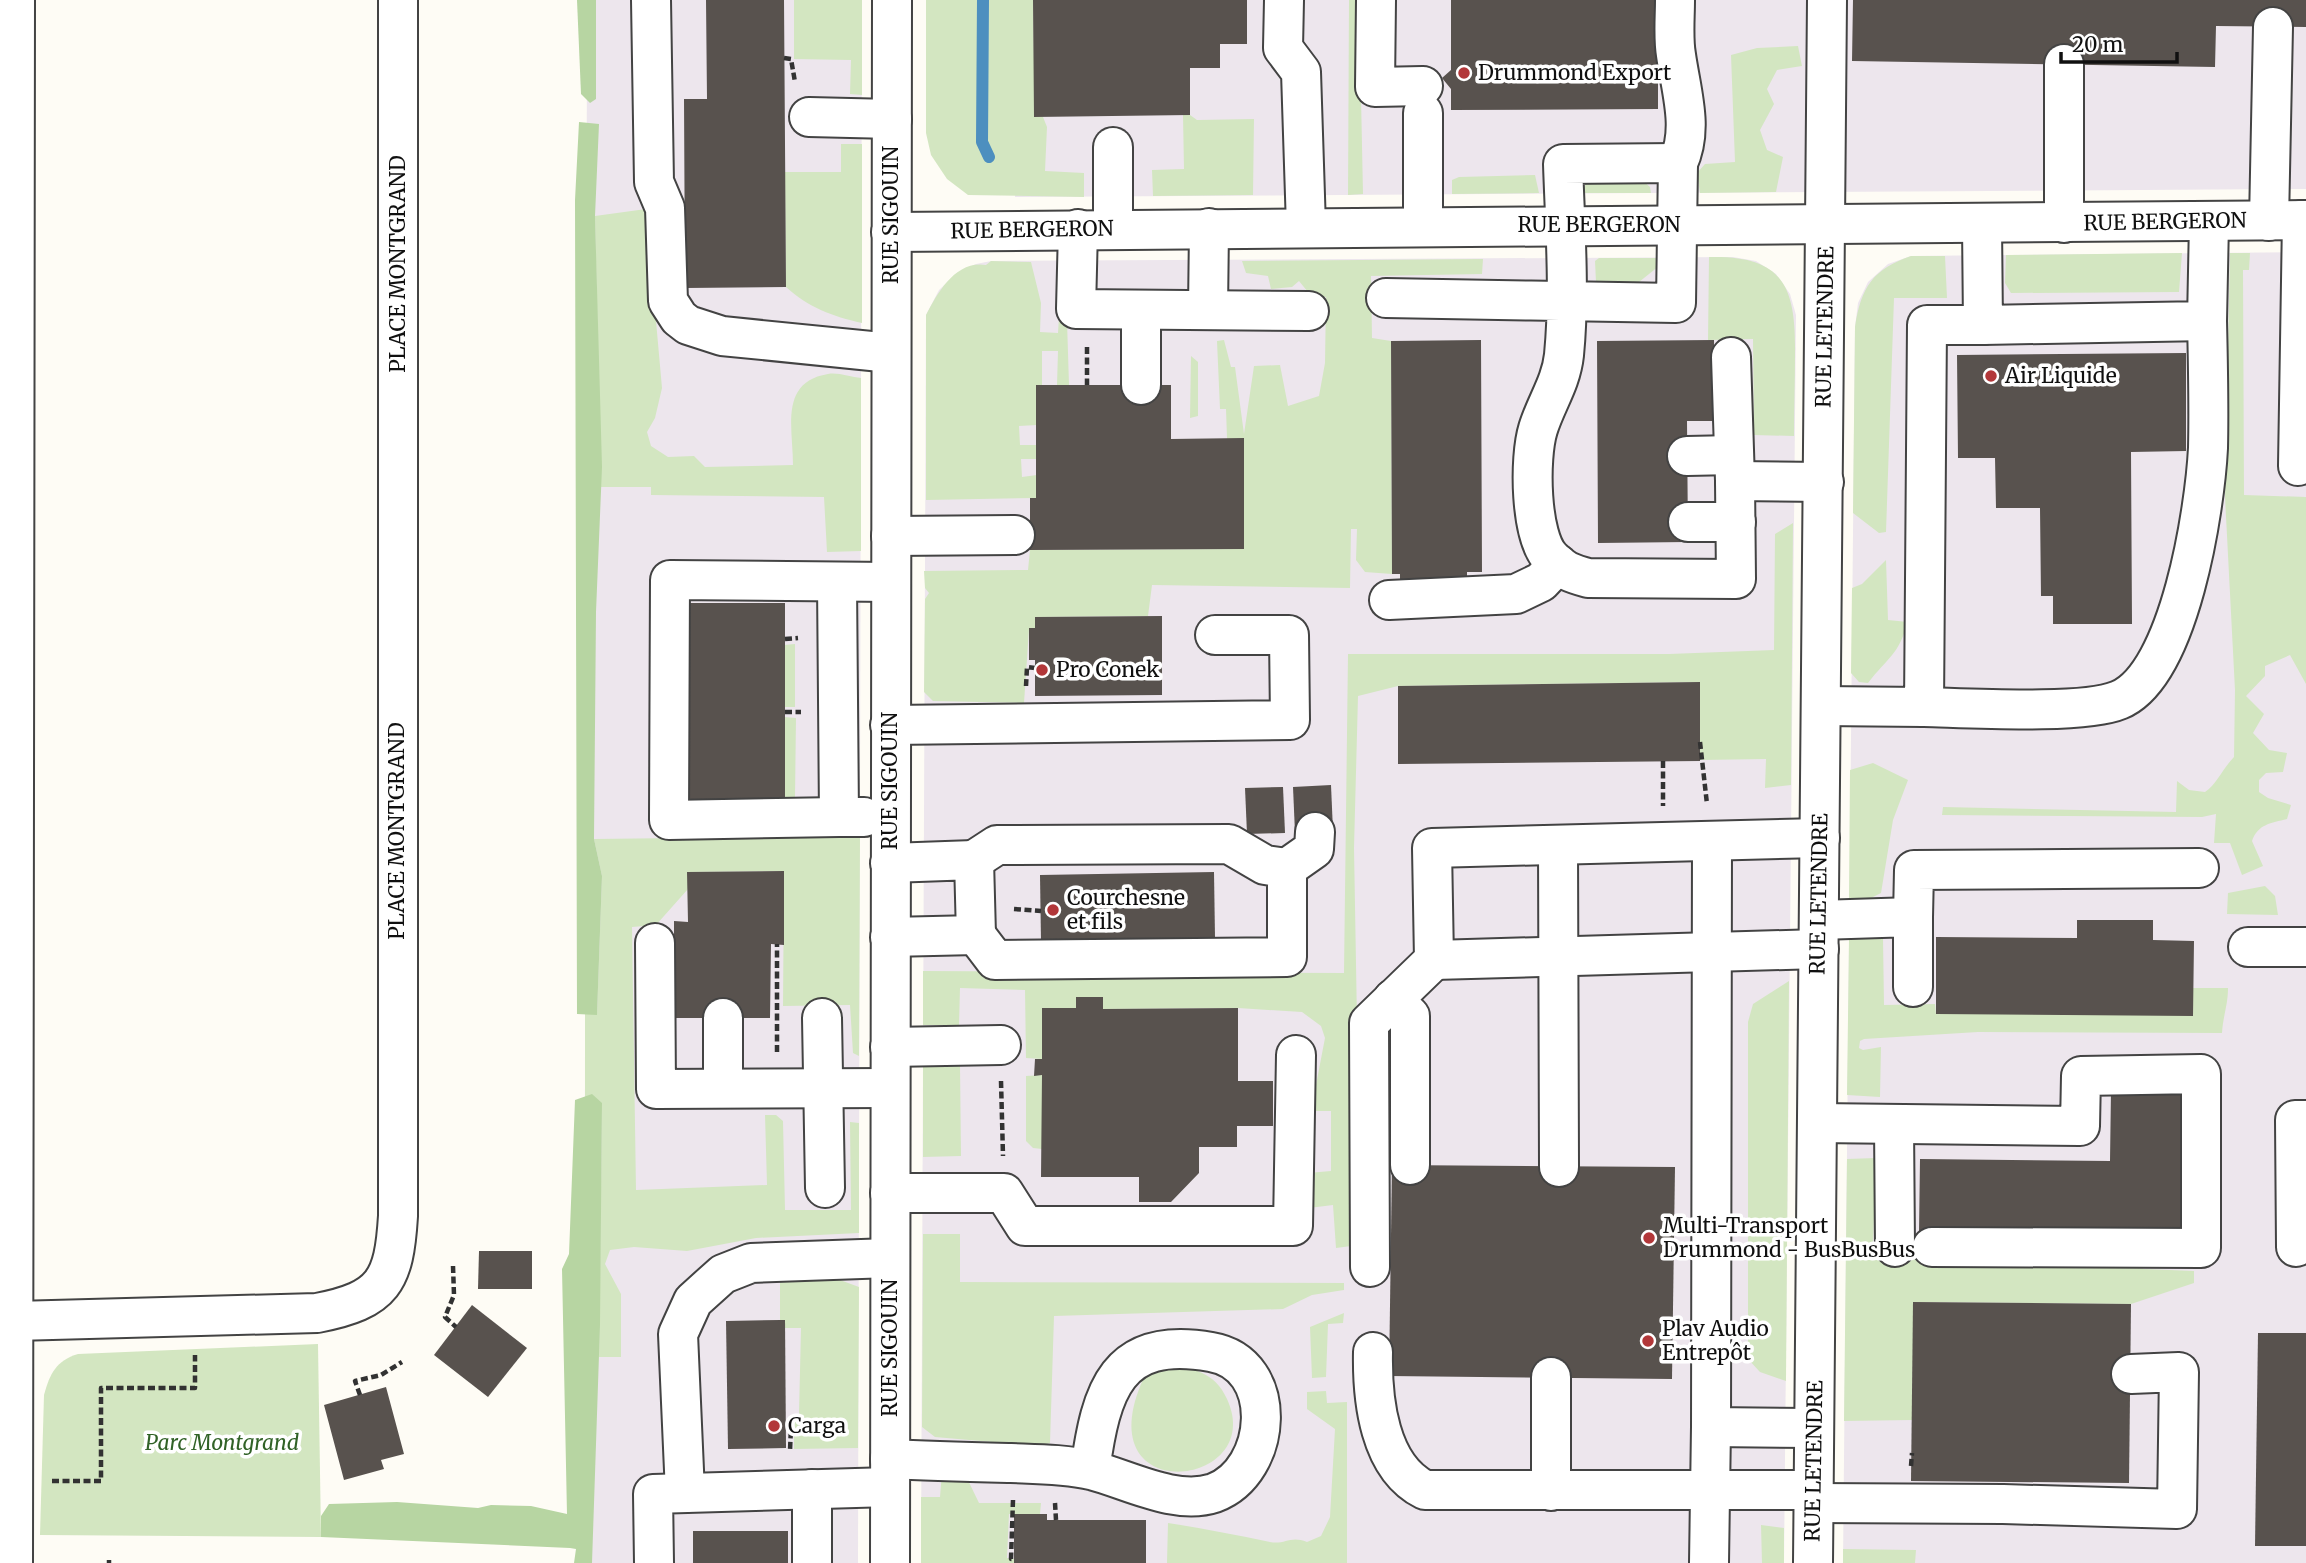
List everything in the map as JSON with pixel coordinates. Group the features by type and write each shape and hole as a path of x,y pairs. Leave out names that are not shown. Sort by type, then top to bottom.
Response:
{"street":[{"name":"PLACE MONTGRAND","path":"15,1321 303,1313 336,1309 369,1295 381,1285 395,1261 398,1216 398,0"},
{"path":"651,0 653,181 665,208 666,292 673,310 688,325 722,336 891,353"},
{"name":"RUE SIGOUIN","path":"890,1563 892,0"},
{"path":"1284,0 1283,48 1301,72 1306,227"},
{"path":"1376,0 1375,87 1423,100 1423,226"},
{"path":"1386,298 1676,303 1678,163 1685,149 1685,101 1675,53 1675,0"},
{"name":"RUE LETENDRE","path":"1813,1563 1827,0"},
{"path":"10,4 15,1321 13,1563"},
{"path":"2273,27 2292,220 2298,466"},
{"path":"2064,64 2064,223"},
{"path":"809,117 892,119"},
{"path":"1113,147 1076,309 1309,311"},
{"path":"1678,163 1563,164 1565,225 1561,375 1536,433 1534,474 1536,519 1541,544 1568,572 1588,578 1736,579 1731,357"},
{"name":"RUE BERGERON","path":"891,232 2292,220"},
{"path":"1821,706 2092,707 2120,700 2145,682 2165,649 2190,572 2207,451 2209,222"},
{"path":"1982,224 1983,325"},
{"path":"1208,310 1209,228"},
{"path":"1140,385 1141,310"},
{"path":"1924,707 1927,325 2207,321"},
{"path":"1687,456 1734,468 1824,482"},
{"path":"1688,522 1736,522"},
{"path":"891,536 1015,535"},
{"path":"1389,600 1516,594 1541,582 1558,564"},
{"path":"890,817 669,820 670,580 891,582"},
{"path":"837,582 839,817"},
{"path":"890,725 1290,720 1289,635 1214,635"},
{"path":"890,863 974,860 997,845 1229,844 1272,856 1314,849 1315,832"},
{"path":"1434,960 1432,848 1820,838"},
{"path":"1709,1563 1712,842"},
{"path":"1558,845 1559,1167"},
{"path":"974,860 976,935 995,960 1287,957 1272,856"},
{"path":"1913,987 1914,870 2199,868"},
{"path":"1370,1267 1369,1023 1434,960 1713,951 1913,917"},
{"path":"890,937 976,935"},
{"path":"655,943 656,1089 890,1088"},
{"path":"2248,947 2306,947"},
{"path":"1393,999 1410,1016 1410,1165"},
{"path":"723,1017 723,1088"},
{"path":"822,1018 825,1188"},
{"path":"890,1047 1001,1045"},
{"path":"890,1193 1004,1193 1025,1226 1293,1226 1296,1055"},
{"path":"1817,1123 2080,1126 2081,1076 2201,1074 2201,1248 1914,1247 1894,1124"},
{"path":"2296,1247 2295,1120 2306,1121"},
{"path":"685,1493 678,1334 693,1301 723,1274 751,1263 890,1258"},
{"path":"654,1563 653,1494 812,1489 890,1473 1042,1464 1090,1470 1138,1487 1192,1496 1213,1493 1240,1477 1252,1462 1260,1438 1262,1410 1254,1385 1240,1367 1218,1353 1191,1348 1161,1350 1138,1358 1117,1375 1106,1395 1097,1424 1090,1470"},
{"path":"1373,1352 1373,1377 1387,1447 1398,1469 1410,1483 1425,1490 1710,1491 1813,1496 2003,1493 2177,1509 2179,1372 2131,1374"},
{"path":"1551,1377 1551,1491"},
{"path":"1711,1427 1814,1428"},
{"path":"811,1563 812,1489"}],"path":[{"path":"784,58 791,59 791,73"},
{"path":"785,639 795,638"},
{"path":"785,712 796,712"},
{"path":"1700,742 1700,760"},
{"path":"1028,909 1041,911"},
{"path":"777,944 777,1016"},
{"path":"1001,1045 1004,1193"},
{"path":"453,1266 454,1295 445,1317 456,1327"},
{"path":"14,1482 101,1481 101,1388 195,1388 195,1316"},
{"path":"360,1395 355,1381 381,1375 402,1362"},
{"path":"786,1425 791,1426 790,1446"},
{"path":"1012,1514 1011,1559 1014,1559"}],"shaded area":[{"path":"587,0 862,0 858,1563 584,1563"},
{"path":"1018,0 2306,0 2306,189 1015,197"},
{"path":"2306,252 2306,1563 1843,1563 1855,327 1858,303 1868,282 1888,264 1911,256"},
{"path":"1733,257 1756,261 1776,274 1790,294 1796,315 1784,1563 921,1563 926,315 939,290 957,273 976,264 991,261"}],"green space":[{"path":"577,0 596,0 596,99 590,103 581,94"},
{"path":"794,0 862,0 862,95 850,94 851,60 794,59"},
{"path":"926,0 1033,0 1035,117 1043,117 1047,127 1045,171 1084,173 1084,197 968,195 947,179 931,155 926,133"},
{"path":"1349,0 1359,0 1363,194 1348,195"},
{"path":"1798,46 1802,66 1777,70 1767,89 1774,104 1760,130 1767,150 1783,157 1776,192 1700,193 1697,173 1705,164 1735,162 1731,55 1757,48"},
{"path":"1183,115 1190,115 1197,120 1254,119 1253,195 1153,196 1152,170 1184,169"},
{"path":"579,122 599,124 595,216 602,467 596,612 594,839 602,876 597,1015 577,1014 575,200"},
{"path":"841,144 862,144 862,323 821,310 786,287 785,172 841,172"},
{"path":"1535,175 1539,193 1452,194 1452,180 1459,177"},
{"path":"1643,181 1650,187 1651,193 1582,193 1586,183"},
{"path":"646,209 662,388 655,418 647,432 651,446 668,457 694,456 705,467 793,465 792,409 802,386 812,379 828,374 861,378 861,551 827,552 824,497 651,495 651,487 601,487 595,216"},
{"path":"2182,253 2179,292 2011,293 2005,283 2006,255"},
{"path":"2230,253 2250,253 2249,270 2243,270 2244,495 2306,497 2306,684 2290,655 2265,666 2265,676 2246,696 2264,714 2253,733 2269,750 2287,753 2283,772 2266,773 2259,780 2259,792 2268,798 2291,805 2287,819 2266,825 2252,841 2263,866 2242,875 2230,843 2214,843 2216,814 2202,817 1942,815 1943,807 2176,812 2177,781 2189,790 2205,792 2234,757 2235,690 2225,497"},
{"path":"1911,256 1945,256 1947,298 1894,298 1886,532 1879,533 1853,513 1855,327 1861,301 1871,281 1887,267"},
{"path":"1709,257 1754,262 1769,269 1780,280 1788,294 1795,331 1794,436 1754,435 1753,339 1708,340"},
{"path":"1599,258 1659,258 1659,266 1639,282 1596,282 1595,261"},
{"path":"1483,259 1482,274 1371,276 1372,338 1391,341 1392,574 1365,572 1356,560 1357,529 1351,529 1350,588 1152,585 1148,616 1035,617 1035,628 1029,629 1024,703 933,701 924,692 925,599 929,593 925,588 924,571 1028,570 1030,550 1244,549 1227,438 1226,409 1220,409 1217,341 1224,340 1231,367 1235,367 1244,434 1254,366 1280,365 1288,406 1319,396 1325,363 1326,297 1312,297 1299,281 1292,287 1271,289 1268,276 1246,273 1242,261"},
{"path":"991,261 1031,262 1041,303 1040,332 1058,333 1059,317 1067,321 1069,385 1057,385 1058,351 1042,351 1042,385 1037,385 1037,425 1019,426 1020,445 1037,445 1036,459 1021,459 1022,477 1037,475 1036,498 926,500 926,315 949,279 966,267 986,265"},
{"path":"1191,356 1198,362 1198,416 1190,418"},
{"path":"1793,523 1791,785 1765,788 1766,759 1700,760 1699,682 1398,686 1358,696 1354,848 1357,1021 1351,1246 1336,1248 1333,1205 1309,1208 1308,1173 1331,1171 1331,1111 1311,1111 1325,1038 1321,1026 1302,1012 1238,1008 1103,1009 1103,997 1077,997 1076,1008 1042,1008 1042,1059 1026,1058 1025,990 960,988 959,1025 923,1025 923,971 1344,973 1348,654 1669,654 1774,650 1775,534"},
{"path":"1886,560 1888,620 1908,622 1892,656 1868,683 1859,682 1851,673 1852,588 1862,584"},
{"path":"795,644 795,707 785,707 784,645"},
{"path":"784,717 796,718 795,797 785,805"},
{"path":"1873,763 1908,780 1893,820 1881,893 1861,903 1849,900 1850,770"},
{"path":"860,836 859,1056 853,1053 850,1005 783,1006 784,871 688,872 688,889 656,925 632,927 636,1190 767,1185 765,1115 776,1115 783,1121 785,1210 851,1210 850,1122 859,1123 859,1233 756,1238 687,1251 634,1247 610,1250 605,1264 621,1294 621,1357 599,1357 602,1104 585,1097 585,1013 597,1014 602,876 594,839"},
{"path":"2265,886 2275,896 2278,915 2227,914 2228,893"},
{"path":"1857,934 1876,934 1883,938 1884,1005 1935,1004 1936,1014 2193,988 2228,988 2222,1033 1978,1032 1864,1039 1860,1041 1859,1048 1863,1050 1881,1047 1880,1097 1847,1095 1849,939"},
{"path":"1789,981 1786,1381 1760,1372 1748,1359 1748,1022 1753,1004"},
{"path":"923,1065 960,1065 961,1156 923,1157"},
{"path":"1042,1075 1042,1149 1033,1148 1026,1141 1026,1076"},
{"path":"592,1094 602,1103 600,1325 592,1563 574,1563 576,1549 570,1548 321,1537 321,1516 329,1504 397,1502 478,1508 491,1505 531,1506 567,1514 562,1269 569,1254 575,1100"},
{"path":"1876,1158 1873,1246 1922,1255 2113,1261 2145,1269 2194,1271 2194,1283 2131,1304 1914,1302 1912,1420 1844,1421 1847,1159"},
{"path":"923,1234 960,1234 960,1282 1344,1283 1344,1290 1312,1295 1283,1309 1054,1316 1050,1443 1039,1446 935,1437 922,1427"},
{"path":"809,1277 840,1280 859,1287 858,1448 794,1449 794,1414 799,1414 801,1328 785,1328 785,1320 780,1320 780,1280"},
{"path":"1344,1313 1343,1323 1328,1324 1326,1377 1312,1378 1310,1327"},
{"name":"Parc Montgrand","path":"318,1344 321,1537 40,1535 44,1395 52,1374 64,1360 78,1354"},
{"path":"1165,1366 1202,1373 1216,1383 1227,1399 1233,1430 1222,1453 1202,1467 1176,1472 1153,1465 1136,1447 1132,1416 1147,1371"},
{"path":"1326,1391 1327,1403 1347,1402 1347,1563 1167,1563 1168,1523 1275,1543 1296,1539 1307,1542 1321,1536 1330,1517 1335,1429 1307,1409 1307,1392"},
{"path":"942,1472 964,1472 979,1503 1041,1503 1040,1514 1009,1514 1007,1558 1014,1559 1014,1563 921,1563 921,1497 940,1497"},
{"path":"1761,1525 1784,1528 1784,1563 1762,1563"},
{"path":"1843,1549 1916,1550 1915,1563 1843,1563"}],"building":[{"path":"706,0 784,0 786,287 685,288 684,99 707,99"},
{"path":"1033,0 1247,0 1247,44 1220,44 1220,68 1190,68 1190,115 1034,117"},
{"path":"1451,0 1658,0 1658,109 1451,110 1451,89 1442,78 1451,70"},
{"path":"1853,0 2306,0 2306,27 2216,26 2215,67 1852,61"},
{"path":"1481,340 1482,572 1467,572 1467,580 1400,580 1400,574 1392,574 1391,341"},
{"path":"1714,340 1715,421 1687,421 1688,542 1598,543 1597,341"},
{"path":"2186,353 2186,451 2131,452 2132,624 2053,624 2053,596 2041,596 2040,508 1996,508 1995,458 1958,458 1957,355"},
{"path":"1036,385 1171,385 1171,439 1244,438 1244,549 1030,550 1030,498 1036,498"},
{"path":"682,603 785,603 785,805 683,806"},
{"path":"1162,616 1162,695 1035,696 1035,660 1029,660 1029,628 1035,628 1035,617"},
{"path":"1700,682 1700,761 1398,764 1398,686"},
{"path":"1331,785 1333,831 1295,833 1293,787"},
{"path":"1283,787 1285,833 1247,834 1245,788"},
{"path":"784,871 784,945 771,944 770,1018 674,1018 674,921 688,922 687,872"},
{"path":"1214,872 1215,938 1041,942 1040,875"},
{"path":"2077,920 2153,920 2153,940 2194,941 2193,1016 1936,1014 1936,937 2077,938"},
{"path":"1076,997 1103,997 1103,1009 1238,1008 1238,1081 1273,1081 1273,1126 1237,1126 1237,1147 1199,1147 1199,1173 1171,1202 1139,1202 1139,1177 1041,1177 1042,1075 1034,1076 1035,1059 1042,1059 1042,1008 1076,1008"},
{"path":"2111,1090 2188,1091 2187,1234 1919,1232 1920,1159 2110,1161"},
{"path":"1392,1165 1675,1167 1672,1379 1389,1376"},
{"path":"479,1251 532,1251 532,1289 478,1289"},
{"path":"1913,1302 2131,1304 2129,1483 1911,1481"},
{"path":"472,1305 527,1348 488,1397 434,1355"},
{"path":"785,1320 786,1448 728,1449 726,1321"},
{"path":"2258,1333 2306,1333 2306,1546 2255,1546"},
{"path":"386,1387 404,1454 381,1460 384,1469 344,1480 324,1405"},
{"path":"1014,1514 1047,1514 1047,1520 1146,1520 1146,1563 1014,1563"},
{"path":"693,1531 788,1531 788,1563 693,1563"}],"waterway":[{"path":"983,0 982,142 989,157"}],"place":[{"name":"Drummond Export","path":"1464,73"},
{"name":"Air Liquide","path":"1991,376"},
{"name":"Pro Conek","path":"1042,670"},
{"name":"Courchesne et fils","path":"1053,910"},
{"name":"Multi-Transport Drummond - BusBusBus","path":"1649,1238"},
{"name":"Plav Audio Entrepôt","path":"1648,1341"},
{"name":"Carga","path":"774,1426"}]}
